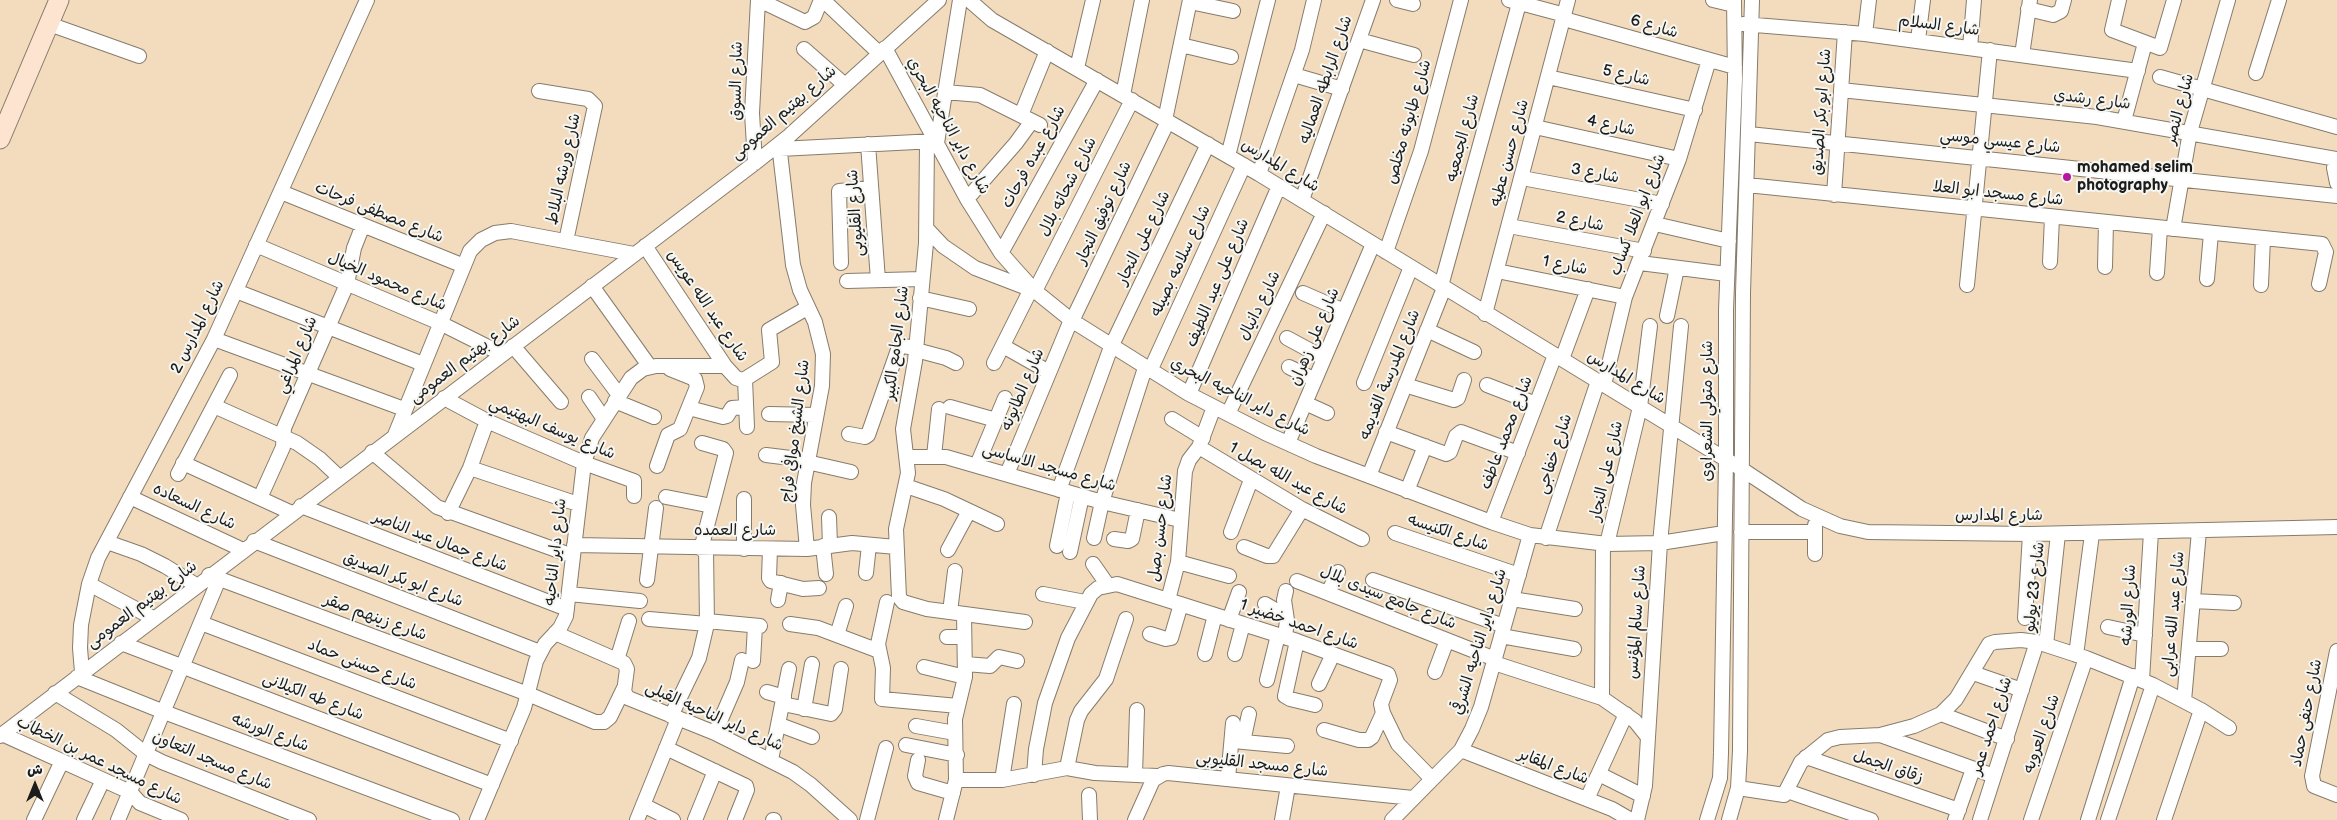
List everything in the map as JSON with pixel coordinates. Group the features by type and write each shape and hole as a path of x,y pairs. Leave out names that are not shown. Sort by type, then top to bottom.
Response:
{"main road":[{"path":"0,138 59,0"}],"street":[{"name":"شارع المدارس 2","path":"80,675 81,625 89,584 107,542 214,339 367,0"},
{"path":"759,0 806,22 814,17 822,0"},
{"name":"شارع السوق","path":"755,163 752,105 759,0"},
{"name":"شارع داير الناحيه البحري","path":"822,0 882,51 967,199 1001,252 1033,290 1072,320 1112,347 1189,394 1288,443 1369,476 1530,535 1605,544 1660,542 1724,533"},
{"name":"شارع بهتيم العمومى","path":"1,735 196,585 214,577 248,545 780,146 940,0"},
{"name":"شارع الجامع الكبير","path":"957,613 927,609 901,600 896,529 906,486 908,457 903,444 903,429 916,349 927,229 925,174 945,92 960,0"},
{"name":"شارع المدارس","path":"969,0 992,20 1244,165 1815,515 1840,526 1868,532 2030,534 2337,528"},
{"path":"1077,68 1093,0"},
{"name":"شارع شحاته بلال","path":"994,363 1033,290 1127,98 1142,0"},
{"path":"1228,156 1268,0"},
{"path":"1259,174 1294,75 1314,0"},
{"name":"شارع الرابطه العماليه","path":"1302,200 1373,0"},
{"path":"1397,0 1413,4"},
{"name":"شارع طابونه مخلص","path":"1386,252 1421,151 1461,0"},
{"name":"شارع حسن عطيه","path":"1485,314 1568,0"},
{"path":"1713,0 1734,3"},
{"name":"شارع متولي الشعراوى","path":"1729,820 1738,788 1740,468 1752,0"},
{"path":"1865,34 1869,0"},
{"path":"1918,40 1923,0"},
{"path":"1970,48 1974,0"},
{"path":"2022,55 2029,4 2053,15 2061,11 2064,0"},
{"path":"2119,0 2112,30 2160,48 2174,0"},
{"name":"شارع النصر","path":"2167,229 2190,132 2228,0"},
{"path":"2256,73 2279,0"},
{"path":"1190,1 1233,11"},
{"name":"شارع توفيق النجار","path":"1072,320 1167,120 1190,1"},
{"name":"شارع 6","path":"1516,1 1564,17 1736,67"},
{"name":"شارع الجمعيه","path":"1443,287 1516,1"},
{"name":"شارع متولي الشعراوى","path":"1707,820 1720,778 1721,753 1727,274 1736,67 1734,3"},
{"path":"48,24 139,56"},
{"name":"شارع السلام","path":"1735,24 1845,32 1918,40 2138,71"},
{"name":"شارع ابو بكر الصديق","path":"1834,195 1845,32"},
{"path":"1359,40 1414,55"},
{"path":"2124,121 2145,43"},
{"path":"1181,45 1230,57"},
{"path":"804,49 845,85"},
{"path":"967,199 1031,120 1047,50"},
{"path":"1967,285 1990,50"},
{"name":"شارع ابو العلا كساب","path":"1601,383 1625,296 1642,257 1679,159 1709,60"},
{"path":"1294,75 1342,89"},
{"name":"شارع 5","path":"1548,76 1695,110"},
{"path":"2160,77 2337,127"},
{"name":"شارع عبده فرحات","path":"1001,252 1097,80"},
{"name":"شارع رشدي","path":"1841,90 2124,121 2337,159"},
{"name":"شارع ورشه البلاط","path":"539,91 588,99 595,106 566,241"},
{"path":"945,92 980,95 1031,120"},
{"name":"شارع 4","path":"1535,127 1679,159"},
{"name":"شارع عيسي موسي","path":"1749,134 2337,196"},
{"path":"780,146 933,142"},
{"name":"شارع القليوبى","path":"868,144 878,280"},
{"name":"شارع على النجار","path":"1070,493 1112,347 1208,144"},
{"name":"شارع الشيخ موافي فراج","path":"780,146 793,265 800,290 815,322 823,354 822,386 807,461 803,505 807,549"},
{"path":"2337,159 2334,168 2337,183"},
{"name":"شارع سلامه بصيله","path":"1094,538 1102,502 1148,369 1244,165"},
{"name":"شارع 3","path":"1522,178 1662,204"},
{"name":"شارع على عبد اللطيف","path":"1189,394 1279,186"},
{"name":"شارع مسجد ابو العلا","path":"1747,186 2322,244 2326,252 2319,284"},
{"path":"841,263 839,191 871,188"},
{"name":"شارع مصطفى فرحات","path":"280,192 464,266"},
{"name":"شارع دانيال","path":"1228,414 1324,213"},
{"path":"2050,262 2052,217"},
{"path":"2105,267 2106,222"},
{"path":"1655,224 1728,241"},
{"name":"شارع المراغي","path":"260,498 282,448 284,430 347,284 354,248 363,225"},
{"name":"شارع 2","path":"1509,226 1642,257 1677,268 1727,274"},
{"path":"927,229 961,260 1033,290"},
{"path":"2157,273 2167,229"},
{"path":"394,435 470,251 481,240 495,233 511,231 566,241 640,250"},
{"path":"2208,279 2211,233"},
{"path":"2260,285 2263,238"},
{"name":"شارع على زهران","path":"1288,443 1373,244"},
{"name":"شارع محمود الخيال","path":"256,246 440,323 502,354"},
{"name":"شارع عبد الله عويس","path":"640,250 725,366 736,378 745,381"},
{"path":"1364,383 1411,267"},
{"path":"1667,316 1677,268"},
{"name":"شارع 1","path":"1497,270 1625,296"},
{"path":"847,281 922,279"},
{"path":"592,286 656,366 696,381 698,387 681,428 677,432 669,433 657,466"},
{"name":"شارع المدرسة القديمه","path":"1369,476 1443,287"},
{"name":"شارع محمد عاطف","path":"1491,522 1536,404 1588,289"},
{"path":"236,291 423,364"},
{"path":"1303,293 1344,311"},
{"path":"920,298 969,309"},
{"path":"747,427 745,381 747,376 772,362 768,335 771,329 808,308"},
{"name":"شارع الطابونه","path":"1007,474 1072,320"},
{"name":"شارع على النجار","path":"1602,698 1605,544 1640,407 1650,326"},
{"name":"شارع سالم المؤنس","path":"1637,820 1644,796 1660,542 1673,427 1681,326"},
{"path":"1427,330 1474,352"},
{"path":"1287,338 1324,358"},
{"path":"214,339 404,409"},
{"path":"513,346 561,402"},
{"path":"1003,346 1049,372"},
{"path":"849,434 868,436 899,347 916,349 956,363"},
{"path":"592,358 617,398 654,417"},
{"path":"656,366 725,366"},
{"name":"شارع داير الناحيه","path":"477,820 511,741 528,694 532,672 540,652 564,622 584,463 592,438 631,378 656,366"},
{"path":"1289,367 1315,380"},
{"path":"230,375 214,406 297,443 320,459 339,477"},
{"path":"1405,384 1454,400 1458,398 1464,380"},
{"name":"شارع خفاجى","path":"1546,538 1601,383"},
{"path":"1487,385 1536,404"},
{"path":"589,397 604,419"},
{"name":"شارع يوسف البهتيمي","path":"444,398 487,422 584,463 634,481 634,496"},
{"path":"977,464 1005,398"},
{"path":"1305,403 1327,413"},
{"name":"شارع جمال عبد الناصر","path":"214,406 181,468 567,609"},
{"path":"689,408 723,417 727,416 732,408 746,407"},
{"name":"شارع حسن بصل","path":"1150,634 1166,639 1171,638 1186,465 1201,443 1214,407"},
{"path":"934,456 945,408 996,420"},
{"path":"769,414 816,415"},
{"name":"شارع عبد الله بصل 1","path":"1172,419 1251,480 1302,510 1362,539"},
{"path":"448,513 470,468 487,422"},
{"path":"1386,432 1446,454 1450,452 1456,436 1461,432 1518,453"},
{"path":"637,820 699,658 707,623 703,549 726,453 724,449 702,443"},
{"path":"1408,490 1424,446"},
{"name":"شارع العمده","path":"372,452 427,501 448,513 573,550 650,548 807,549 827,546 869,545 896,547"},
{"path":"766,455 807,461 852,472"},
{"name":"شارع مسجد الاساسى","path":"908,457 934,456 977,464 1102,502 1180,520"},
{"path":"470,468 578,504"},
{"path":"1231,532 1251,480"},
{"path":"906,486 944,499 997,524"},
{"path":"1057,546 1070,493"},
{"path":"1070,493 1070,552"},
{"name":"شارع السعاده","path":"130,497 248,545"},
{"path":"666,497 712,506"},
{"path":"744,499 744,549"},
{"path":"646,580 656,508"},
{"path":"1114,539 1128,541 1132,539 1138,510"},
{"path":"1244,547 1267,556 1273,556 1302,510"},
{"path":"948,550 969,511"},
{"path":"1815,515 1815,554"},
{"path":"826,574 829,517"},
{"name":"شارع عبد الله عرابى","path":"2184,700 2198,531"},
{"path":"1741,532 1815,532"},
{"name":"شارع الورشه","path":"2143,680 2151,532"},
{"name":"شارع الكنيسه","path":"1395,533 1519,575"},
{"path":"2025,618 2030,534"},
{"name":"شارع 23 يوليو","path":"2042,644 2058,534"},
{"name":"شارع العروبه","path":"2031,820 2081,657 2092,534"},
{"name":"شارع داير الناحيه الشرقي","path":"1392,820 1461,750 1481,707 1530,535"},
{"path":"107,542 141,554 196,585"},
{"name":"شارع ابو بكر الصديق","path":"248,545 540,652"},
{"path":"866,573 869,545"},
{"path":"770,549 769,578 803,589 819,588"},
{"path":"1178,562 1229,576"},
{"path":"1034,775 1036,749 1045,703 1068,638 1085,602 1098,588 1108,584 1093,564"},
{"path":"946,820 954,786 957,756 955,733 965,671 964,637 957,613 955,572"},
{"path":"1328,593 1338,572"},
{"path":"118,820 201,623 214,577"},
{"name":"شارع زينهم صقر","path":"214,577 528,694 599,723 610,717 624,688"},
{"path":"1373,580 1503,631 1574,649"},
{"name":"شارع جامع سيدى بلال","path":"1297,581 1494,661 1602,698 1626,714 1648,736"},
{"path":"778,600 781,583"},
{"path":"89,584 153,618"},
{"name":"شارع احمد خضير 1","path":"1108,584 1127,586 1216,615 1333,654 1390,676 1381,704 1383,713"},
{"path":"1286,591 1284,605 1286,616 1285,696 1315,705"},
{"path":"1229,620 1240,592"},
{"path":"569,594 640,601"},
{"path":"1043,594 1085,602"},
{"path":"1512,599 1575,609"},
{"path":"2193,601 2234,603"},
{"path":"887,602 879,637 879,651 883,668 881,696 883,700 958,706"},
{"path":"1265,604 1286,616"},
{"path":"837,635 846,606"},
{"path":"957,613 1025,622"},
{"path":"1205,654 1216,615"},
{"path":"649,619 758,626 747,660 714,733"},
{"path":"1067,768 1077,720 1081,711 1106,679 1126,619"},
{"path":"555,633 617,660 629,621"},
{"name":"شارع حسنى حماد","path":"201,623 511,741"},
{"path":"790,624 818,628 879,651"},
{"path":"1235,654 1243,624"},
{"path":"2108,627 2145,635"},
{"path":"947,637 964,637"},
{"path":"1267,680 1286,638"},
{"path":"1435,672 1446,640"},
{"path":"1738,788 1784,795 1797,768 1806,757 1828,740 1840,737 1880,735 1914,726 1941,714 1956,699 1991,643 2021,640 2042,644 2081,657 2143,680 2184,700 2229,728"},
{"name":"شارع طه الكيلانى","path":"121,643 183,665 492,785"},
{"name":"شارع احمد عمر","path":"1980,820 2022,690 2042,644"},
{"path":"2189,649 2221,649"},
{"name":"شارع حنفى حماد","path":"2337,651 2312,776 2314,786 2337,795"},
{"path":"1318,684 1333,654"},
{"path":"924,666 965,671 990,666 999,657 1017,661"},
{"name":"شارع داير الناحيه القبلى","path":"617,660 624,663 627,669 624,688 626,696 714,733 771,760 811,785 850,820"},
{"path":"804,709 812,664"},
{"path":"771,760 780,725 789,669"},
{"path":"767,692 804,709 828,715 833,713 841,669"},
{"path":"1973,673 2022,690"},
{"name":"شارع الورشه","path":"80,675 164,712 452,820"},
{"path":"2088,820 2143,680"},
{"path":"2108,820 2143,680"},
{"name":"شارع مسجد التعاون","path":"55,694 116,730 146,754 207,782 308,820"},
{"path":"1002,780 1014,704"},
{"path":"1135,775 1137,710"},
{"path":"2164,820 2201,710"},
{"path":"1324,730 1359,740 1368,740 1372,737 1383,713"},
{"path":"1383,713 1398,744 1432,779"},
{"path":"1228,779 1238,742 1249,714"},
{"path":"1587,799 1626,714"},
{"path":"1941,714 2006,739"},
{"path":"1232,723 1238,742"},
{"path":"780,725 812,737"},
{"path":"916,726 955,733"},
{"name":"شارع مسجد عمر بن الخطاب","path":"1,735 130,792 140,803 181,820"},
{"path":"1880,735 1994,776"},
{"path":"1238,742 1287,746"},
{"path":"906,745 957,756"},
{"path":"666,748 747,788 735,820"},
{"path":"868,820 886,748"},
{"name":"شارع المقابر","path":"1461,750 1587,799 1631,820"},
{"name":"زقاق الجمل","path":"1806,757 1957,815"},
{"name":"شارع مسجد القليوبى","path":"918,760 915,776 918,783 954,786 1034,775 1067,768 1135,775 1157,776 1168,773 1413,798"},
{"path":"34,820 62,761"},
{"path":"1957,815 1973,769"},
{"path":"695,820 714,771"},
{"path":"1598,774 1644,796"},
{"path":"1135,820 1153,780 1157,776"},
{"path":"84,820 103,780"},
{"path":"1282,820 1288,786"},
{"path":"1787,791 1871,820"},
{"path":"1089,795 1090,820"},
{"path":"643,805 672,820"}],"place":[{"name":"mohamed selim photography","path":"2067,177"}]}
